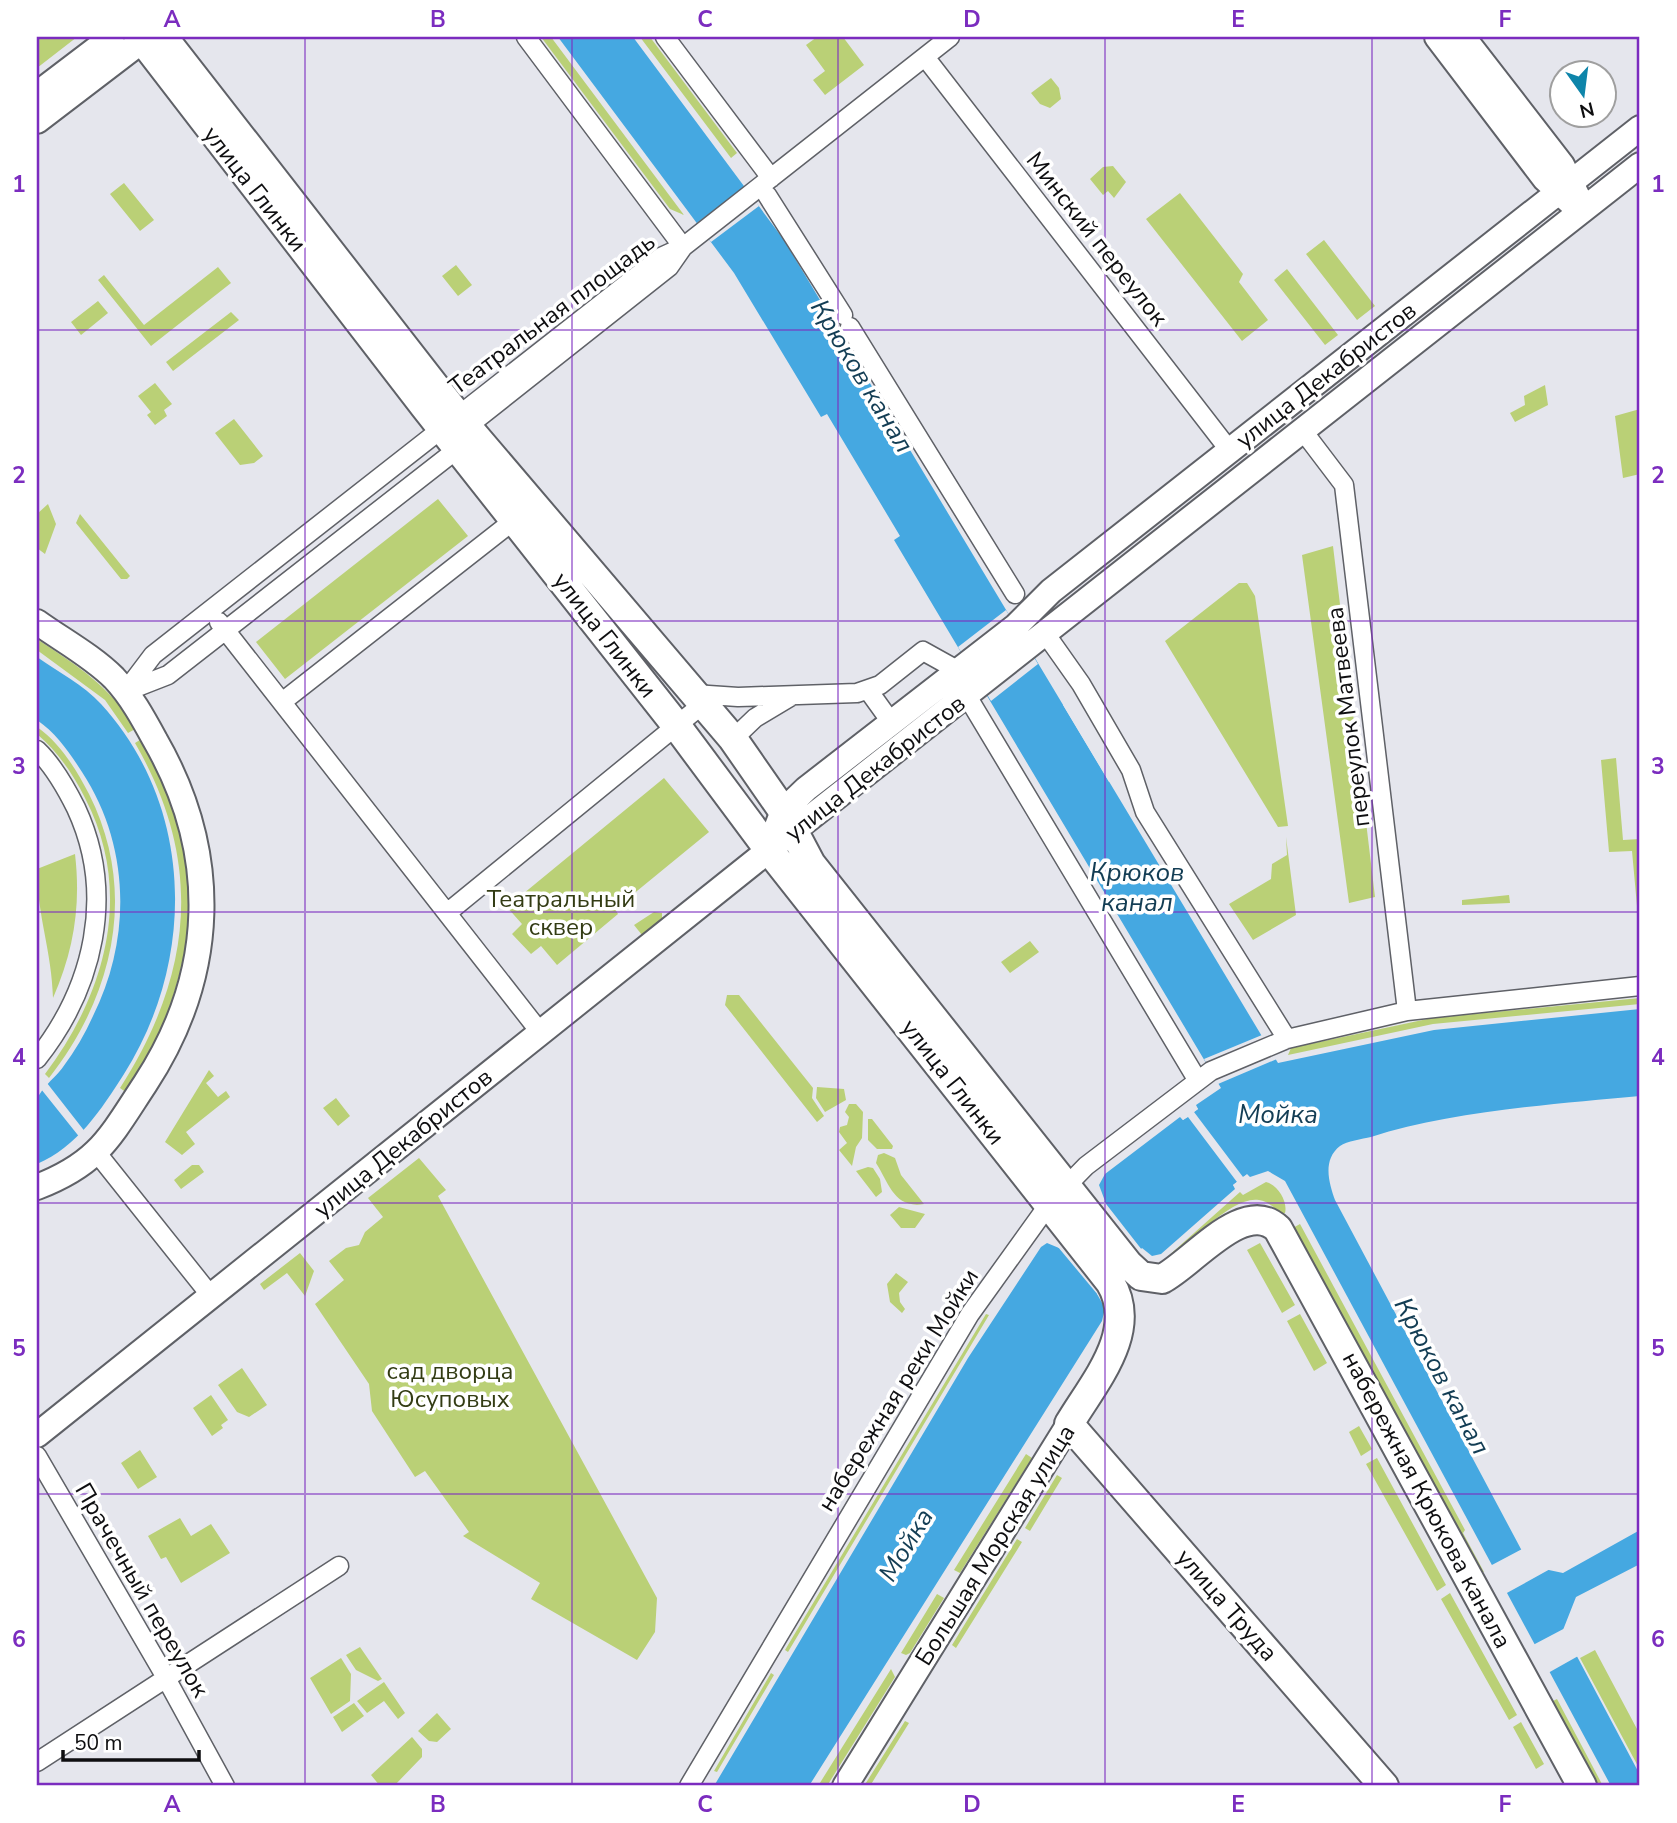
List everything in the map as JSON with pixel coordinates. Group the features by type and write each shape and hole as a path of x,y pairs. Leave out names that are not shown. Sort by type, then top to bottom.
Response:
{"main road":[{"path":"37,94 112,37"},
{"path":"1437,37 1582,211"},
{"path":"1463,37 1562,165 1565,188"},
{"path":"37,121 148,38"},
{"name":"улица Глинки","path":"148,38 456,430 524,512 733,739 788,822 811,863 1057,1195"},
{"name":"улица Декабристов","path":"1030,635 1051,591 1640,128"},
{"name":"улица Декабристов","path":"1030,635 1303,430 1640,165"},
{"name":"улица Глинки","path":"524,512 769,850 1057,1195 1119,1281"},
{"path":"37,622 107,671 125,692 169,764 188,808 202,887 198,959 172,1039 97,1153 78,1169 37,1187"},
{"path":"969,679 1030,635"},
{"name":"улица Декабристов","path":"37,1435 769,850 788,822 891,722 969,679"},
{"name":"улица Декабристов","path":"788,822 969,679"},
{"name":"набережная Крюкова канала","path":"1119,1281 1141,1276 1162,1279 1241,1221 1265,1220 1278,1229 1582,1786"},
{"name":"Большая Морская улица","path":"845,1786 1069,1424 1117,1341 1122,1319 1119,1281"},
{"name":"улица Труда","path":"1069,1424 1384,1786"}],"street":[{"path":"526,37 683,247"},
{"path":"665,37 846,321 1015,594"},
{"name":"Театральная площадь","path":"125,692 168,675 226,630 456,430 661,257 683,247 763,189 950,37"},
{"name":"Минский переулок","path":"925,57 1230,451"},
{"name":"Театральная площадь","path":"125,692 153,655 210,610 456,430"},
{"name":"переулок Матвеева","path":"1303,430 1344,485 1407,1012"},
{"path":"282,702 524,512"},
{"path":"210,610 540,1032"},
{"path":"1030,635 1081,684 1127,762 1145,812 1287,1039 1407,1012 1640,986"},
{"path":"447,913 676,725 698,699 868,690 923,651 969,679 1204,1076"},
{"path":"868,690 891,722"},
{"path":"733,739 755,718 793,695"},
{"path":"37,750 69,793 83,823 96,883 97,917 92,954 83,983 60,1030 37,1059"},
{"name":"набережная реки Мойки","path":"689,1786 970,1314 1057,1195 1091,1162 1204,1076 1287,1039"},
{"path":"97,1153 211,1296"},
{"name":"Прачечный переулок","path":"37,1456 166,1678 225,1786"},
{"path":"37,1762 339,1566"}],"green space":[{"path":"37,37 77,37 37,68"},
{"path":"541,37 551,37 684,215 670,209"},
{"path":"640,37 650,37 737,153 731,158"},
{"path":"817,37 843,37 864,65 825,95 813,80 825,71 806,45"},
{"path":"1051,78 1059,88 1061,99 1050,108 1040,104 1031,93"},
{"path":"1113,166 1126,182 1114,198 1108,191 1103,195 1090,179 1103,167"},
{"path":"124,183 154,220 140,231 110,194"},
{"path":"1180,193 1243,274 1239,282 1268,320 1242,341 1146,219"},
{"path":"1324,240 1375,306 1357,320 1306,254"},
{"path":"456,265 472,285 458,296 442,276"},
{"path":"218,267 231,283 151,346 98,280 104,275 144,325"},
{"path":"1287,269 1338,335 1325,345 1274,280"},
{"path":"98,301 108,313 81,335 71,322"},
{"path":"231,312 239,320 173,371 166,362"},
{"path":"155,383 172,404 164,410 167,416 155,425 147,415 151,412 138,396"},
{"path":"1545,385 1548,405 1515,422 1510,413 1525,405 1524,396"},
{"path":"1640,409 1640,474 1623,478 1615,416"},
{"path":"234,419 263,456 254,463 240,465 215,433"},
{"path":"438,499 468,536 285,679 256,642"},
{"path":"48,504 56,524 45,554 37,548 37,514"},
{"path":"80,514 130,576 127,579 121,579 76,523"},
{"path":"1333,546 1375,897 1349,903 1302,555"},
{"path":"1239,583 1247,583 1255,596 1288,826 1278,827 1165,641"},
{"path":"37,639 92,678 114,699 137,728 128,733 105,700 37,650"},
{"path":"37,727 67,757 89,794 104,831 113,868 115,905 112,941 90,1012 49,1078 45,1074 84,1010 97,976 106,941 110,905 108,869 100,834 75,780 58,756 37,734"},
{"path":"143,738 169,791 181,831 188,870 189,909 177,984 164,1021 127,1093 120,1088 163,1003 175,960 181,917 180,874 172,831 157,787 135,743"},
{"path":"1616,758 1623,840 1640,839 1640,939 1632,851 1609,852 1601,760"},
{"name":"Театральный сквер","path":"664,778 709,832 615,909 618,914 557,965 541,946 531,954 512,934 522,924 507,907"},
{"path":"1286,837 1296,915 1253,940 1229,904 1271,879 1272,864 1287,855"},
{"path":"75,854 77,891 74,927 66,962 53,998 37,869"},
{"path":"1509,895 1510,903 1462,905 1462,900"},
{"path":"654,912 662,913 662,919 642,935 634,925"},
{"path":"1030,941 1039,952 1010,973 1001,962"},
{"path":"727,995 739,995 813,1088 812,1098 824,1116 817,1122 725,1005"},
{"path":"1640,998 1640,1004 1433,1024 1288,1055 1291,1048 1432,1018"},
{"path":"209,1070 214,1076 206,1083 218,1097 226,1091 230,1097 186,1132 195,1144 182,1155 165,1142"},
{"path":"817,1087 844,1089 846,1100 825,1112 816,1098"},
{"path":"336,1098 350,1116 338,1126 323,1108"},
{"path":"849,1104 856,1104 863,1112 862,1138 856,1147 852,1166 839,1150 847,1143 839,1132 840,1127 847,1125 849,1117 845,1112"},
{"path":"868,1119 872,1119 893,1146 892,1149 877,1149 868,1140"},
{"path":"884,1153 895,1158 901,1175 924,1204 906,1203 894,1193 876,1163 878,1155"},
{"name":"сад дворца Юсуповых","path":"419,1158 446,1190 438,1196 657,1598 655,1632 637,1660 531,1599 540,1583 463,1536 469,1532 425,1471 415,1477 372,1411 369,1384 315,1304 344,1280 329,1261 346,1248 359,1245 365,1232 383,1217 368,1198"},
{"path":"192,1165 199,1165 204,1172 181,1189 174,1180"},
{"path":"873,1168 880,1179 882,1192 876,1197 856,1171"},
{"path":"1266,1182 1281,1194 1285,1213 1282,1214 1262,1201 1248,1200 1211,1222 1169,1261 1166,1258 1240,1192 1243,1195"},
{"path":"899,1207 925,1214 915,1228 901,1228 890,1215"},
{"path":"1300,1224 1465,1530 1463,1533 1484,1572 1479,1571 1291,1229"},
{"path":"1260,1243 1295,1305 1282,1313 1247,1250"},
{"path":"300,1253 314,1271 305,1296 287,1273 264,1290 260,1284"},
{"path":"896,1273 908,1282 899,1293 900,1302 905,1309 902,1313 890,1302 887,1284"},
{"path":"986,1314 989,1315 788,1652 785,1650"},
{"path":"1300,1314 1327,1363 1314,1371 1287,1321"},
{"path":"242,1368 267,1405 249,1417 237,1412 218,1385"},
{"path":"211,1395 228,1420 221,1425 223,1428 212,1436 193,1408"},
{"path":"1359,1426 1372,1449 1361,1456 1349,1432"},
{"path":"140,1450 157,1477 138,1489 121,1463"},
{"path":"1026,1454 1032,1458 960,1573 954,1570"},
{"path":"1377,1458 1446,1585 1437,1591 1366,1464"},
{"path":"1057,1475 1062,1478 1030,1531 1025,1528"},
{"path":"180,1518 191,1536 211,1524 230,1553 181,1583 166,1557 161,1559 148,1536"},
{"path":"1017,1539 1022,1542 956,1648 952,1645"},
{"path":"1450,1593 1517,1715 1509,1720 1441,1599"},
{"path":"937,1594 944,1598 910,1653 901,1653"},
{"path":"360,1647 382,1679 378,1681 356,1670 346,1655"},
{"path":"1595,1650 1637,1729 1640,1728 1640,1770 1580,1658"},
{"path":"341,1658 351,1674 350,1701 331,1714 310,1678"},
{"path":"891,1669 895,1677 827,1786 818,1786"},
{"path":"771,1673 774,1675 717,1772 714,1771"},
{"path":"1539,1675 1553,1701 1557,1699 1603,1786 1591,1786 1538,1679"},
{"path":"384,1682 405,1713 398,1719 384,1701 367,1713 357,1701"},
{"path":"354,1703 364,1716 342,1732 333,1717"},
{"path":"437,1713 451,1729 437,1742 429,1741 418,1731"},
{"path":"905,1721 909,1723 870,1786 864,1786"},
{"path":"1521,1722 1544,1764 1536,1769 1513,1727"},
{"path":"412,1737 422,1749 422,1757 394,1786 380,1786 371,1775"}],"water":[{"path":"558,37 633,37 784,240 1278,1063 1434,1030 1640,1009 1640,1096 1504,1110 1402,1128 1340,1146 1331,1158 1328,1172 1335,1200 1530,1566 1563,1573 1640,1530 1640,1564 1576,1597 1563,1630 1640,1775 1640,1786 1611,1786 1285,1181 1268,1171 1250,1177 1247,1174 1233,1185 1235,1189 1161,1254 1152,1256 1142,1248 1097,1294 1105,1308 1102,1321 809,1786 714,1786 968,1358 1041,1247 1047,1243 1059,1248 1105,1201 1099,1185 1105,1174 1180,1117 1183,1120 1198,1109 1196,1105 1221,1088 894,540 900,536 827,414 821,417 734,273"},
{"path":"37,657 94,697 132,745 154,789 169,836 175,885 173,934 164,983 148,1030 124,1074 87,1126 64,1148 37,1164 37,1100 41,1091 60,1071 80,1042 106,986 119,924 120,892 117,861 98,800 67,750 51,731 37,720"}],"pier":[{"path":"745,187 759,206 711,242 697,223"},
{"path":"1006,610 1038,664 991,701 958,647"},
{"path":"1065,704 1111,781 1109,782 1063,705"},
{"path":"1262,1035 1277,1059 1218,1084 1204,1059"},
{"path":"47,1083 86,1133 81,1139 41,1089"},
{"path":"1195,1105 1198,1109 1194,1112 1243,1177 1247,1175 1250,1179 1237,1186 1237,1189 1233,1185 1237,1182 1188,1117 1183,1120 1180,1116"},
{"path":"1103,1200 1142,1250 1098,1295 1058,1247"},
{"path":"1524,1548 1532,1563 1552,1568 1505,1594 1490,1566"},
{"path":"1569,1626 1567,1630 1580,1655 1548,1673 1533,1645"}],"water label":[{"name":"Крюков канал","path":"862,376"},
{"name":"Крюков канал","path":"1137,886"},
{"name":"Мойка","path":"1278,1114"},
{"name":"Крюков канал","path":"1442,1376"},
{"name":"Мойка","path":"906,1545"}]}
